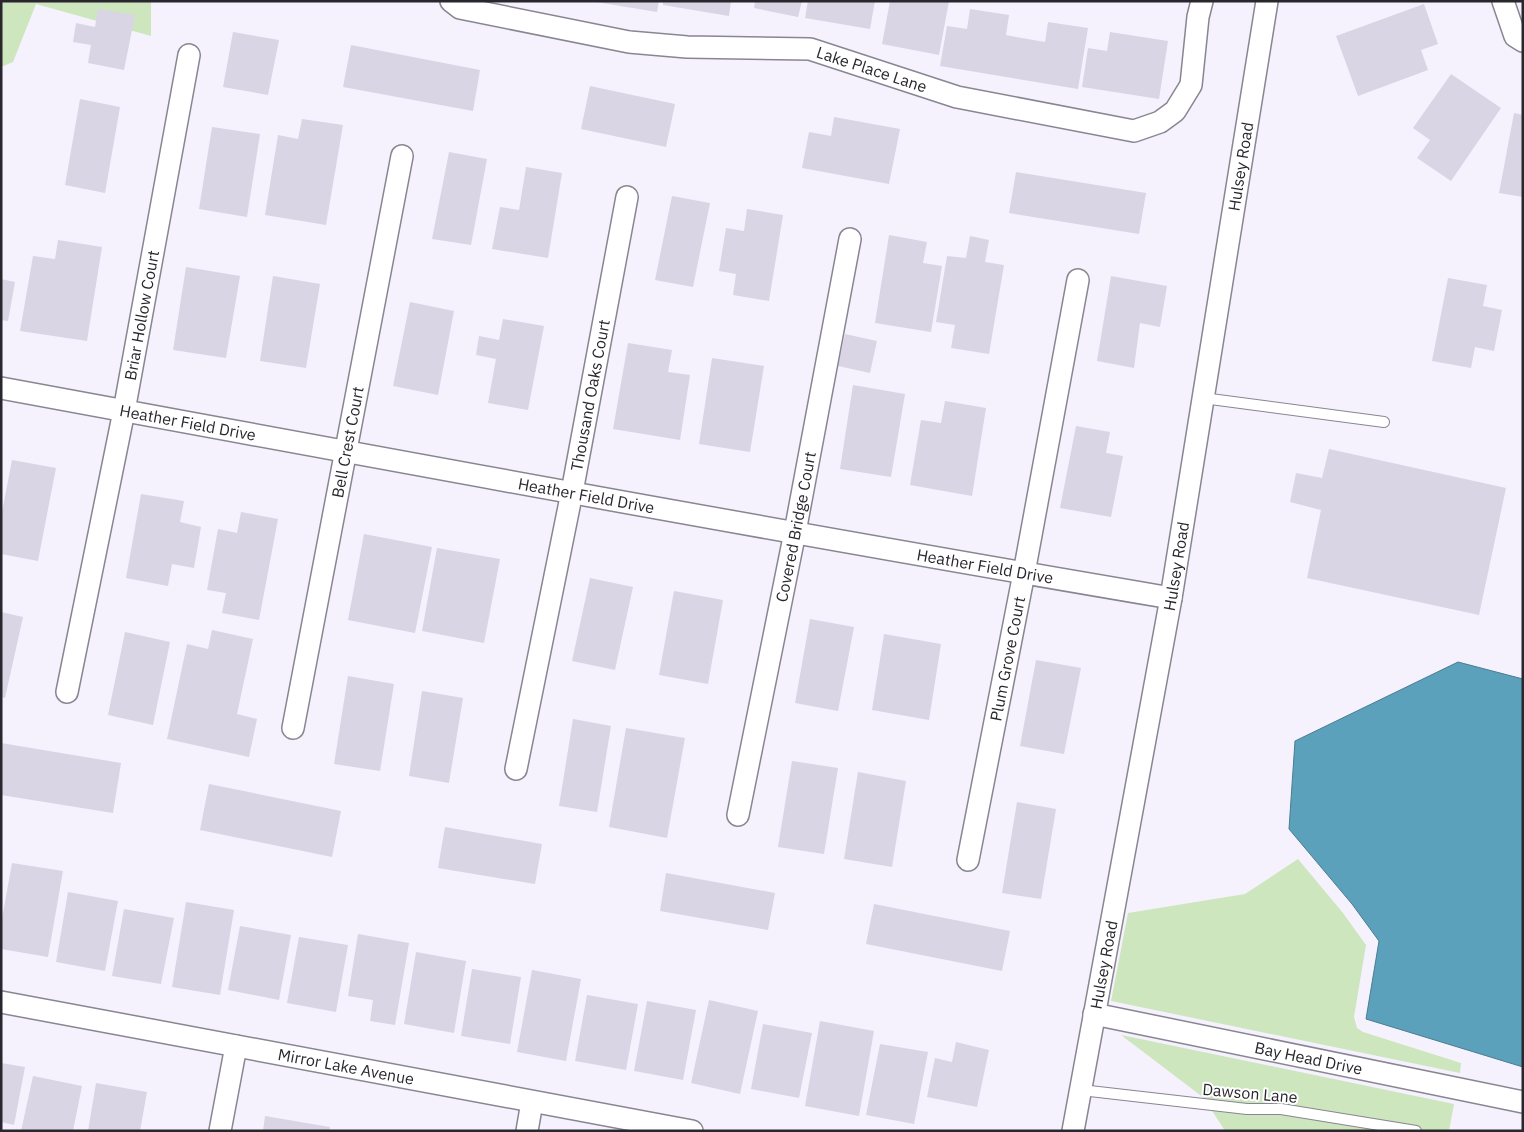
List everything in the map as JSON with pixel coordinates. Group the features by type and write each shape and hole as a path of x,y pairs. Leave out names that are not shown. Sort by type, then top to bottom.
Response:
{"street":[{"name":"Lake Place Lane","path":"451,1 460,8 629,42 687,47 810,50 958,97 1134,131 1160,122 1175,112 1190,85 1198,17 1202,1"},
{"name":"Hulsey Road","path":"1073,1131 1171,598 1267,1"},
{"path":"1503,1 1515,36 1523,40"},
{"name":"Briar Hollow Court","path":"67,692 124,411 190,55"},
{"name":"Bell Crest Court","path":"293,728 402,156"},
{"name":"Thousand Oaks Court","path":"516,769 572,492 628,197"},
{"name":"Covered Bridge Court","path":"738,815 795,532 850,238"},
{"name":"Plum Grove Court","path":"968,860 1024,573 1078,280"},
{"name":"Heather Field Drive","path":"1,388 347,452 1171,598"},
{"name":"Mirror Lake Avenue","path":"1,1002 692,1131"},
{"name":"Bay Head Drive","path":"1094,1014 1523,1102"},
{"path":"220,1131 236,1046"},
{"path":"527,1131 532,1102"}],"lane":[{"path":"1203,398 1384,422"},
{"name":"Dawson Lane","path":"1080,1090 1247,1109 1281,1109 1416,1131"}],"green space":[{"path":"1,1 151,1 151,36 36,4 13,62 1,67"},
{"path":"1298,859 1343,913 1366,945 1354,1017 1357,1028 1363,1032 1461,1063 1460,1073 1111,1001 1128,913 1245,894"},
{"path":"1121,1035 1454,1104 1449,1131 1225,1131 1204,1098"}],"water":[{"path":"1458,662 1523,679 1523,1067 1366,1019 1379,941 1352,904 1289,829 1295,741"}],"building":[{"path":"596,1 659,1 657,12"},
{"path":"663,1 731,1 729,16 663,5"},
{"path":"755,1 802,1 798,17 754,8"},
{"path":"808,1 875,1 870,29 805,18"},
{"path":"890,1 949,1 939,55 882,44"},
{"path":"1424,4 1438,44 1421,50 1428,70 1358,96 1336,36"},
{"path":"98,9 135,15 124,70 88,63 91,45 73,42 76,23 95,27"},
{"path":"970,9 1009,15 1006,35 1045,42 1048,22 1088,28 1078,89 940,66 947,26 967,29"},
{"path":"233,32 279,40 268,95 223,87"},
{"path":"1110,32 1168,41 1159,99 1082,87 1088,48 1107,51"},
{"path":"351,45 480,70 473,111 343,87"},
{"path":"1451,74 1501,108 1451,181 1417,158 1430,140 1413,128"},
{"path":"590,86 675,104 666,147 581,129"},
{"path":"80,99 120,107 105,193 65,185"},
{"path":"1514,113 1523,115 1523,197 1499,193"},
{"path":"834,117 900,129 889,184 802,168 809,132 831,136"},
{"path":"302,119 343,125 326,225 265,215 278,135 298,139"},
{"path":"212,127 260,134 247,217 199,209"},
{"path":"449,152 487,159 471,245 432,239"},
{"path":"526,167 562,173 548,258 492,249 500,207 519,210"},
{"path":"1016,172 1146,193 1139,234 1009,213"},
{"path":"672,196 710,203 693,287 655,280"},
{"path":"747,209 783,215 769,301 733,295 736,274 719,271 726,228 744,231"},
{"path":"889,235 927,242 923,263 942,266 931,332 875,323"},
{"path":"970,236 989,240 985,262 1004,265 989,354 951,348 955,325 936,322 947,256 966,258"},
{"path":"58,240 102,247 87,341 20,331 33,256 55,259"},
{"path":"186,267 240,276 226,358 173,350"},
{"path":"273,276 320,284 306,368 260,361"},
{"path":"1111,276 1167,286 1160,327 1140,323 1134,368 1097,361"},
{"path":"1448,278 1487,285 1483,306 1502,310 1494,351 1475,347 1471,368 1432,361"},
{"path":"1,279 15,282 8,321 1,320"},
{"path":"410,302 454,311 438,395 393,386"},
{"path":"503,319 544,326 528,410 488,403 496,359 476,355 479,336 499,340"},
{"path":"845,334 877,341 870,373 838,366"},
{"path":"628,343 672,350 668,372 690,375 680,440 613,429"},
{"path":"712,358 764,366 750,452 699,444"},
{"path":"853,385 905,394 891,477 840,469"},
{"path":"945,401 986,408 972,496 910,485 921,420 941,423"},
{"path":"1076,426 1110,432 1106,453 1123,456 1111,517 1060,508"},
{"path":"1329,449 1506,488 1479,615 1307,578 1321,510 1290,502 1296,473 1322,478"},
{"path":"12,460 56,468 38,561 1,554 1,517"},
{"path":"141,494 184,501 180,522 201,527 194,568 172,564 168,586 126,578"},
{"path":"241,512 278,519 259,620 222,613 226,593 207,590 218,529 237,533"},
{"path":"364,534 432,547 415,633 348,620"},
{"path":"437,548 500,559 484,643 422,631"},
{"path":"590,578 633,587 615,670 572,661"},
{"path":"674,591 723,600 708,684 659,675"},
{"path":"1,612 23,617 5,698 1,697"},
{"path":"810,619 854,627 838,711 795,703"},
{"path":"212,630 253,639 237,714 257,719 249,757 167,739 187,644 208,649"},
{"path":"125,632 170,642 153,725 108,715"},
{"path":"884,634 941,644 929,720 872,710"},
{"path":"1036,660 1081,668 1064,754 1020,746"},
{"path":"348,676 394,684 380,771 334,764"},
{"path":"422,691 463,698 449,783 409,776"},
{"path":"573,719 611,726 597,812 559,806"},
{"path":"626,728 685,738 667,838 609,827"},
{"path":"1,743 121,763 113,813 1,795"},
{"path":"792,761 838,768 824,854 778,847"},
{"path":"858,772 906,781 892,867 844,859"},
{"path":"209,784 341,811 332,857 200,830"},
{"path":"1017,802 1056,809 1041,899 1002,893"},
{"path":"445,827 542,844 535,884 438,868"},
{"path":"12,863 63,871 48,957 1,949 1,924"},
{"path":"666,873 775,893 768,930 660,911"},
{"path":"68,892 118,901 105,971 56,962"},
{"path":"186,902 234,910 220,995 172,987"},
{"path":"874,904 1010,931 1002,971 866,944"},
{"path":"124,909 174,918 161,984 112,976"},
{"path":"240,926 291,935 279,1000 228,990"},
{"path":"358,934 409,943 395,1025 370,1021 373,1000 348,996"},
{"path":"299,937 348,945 336,1012 287,1003"},
{"path":"416,952 466,961 454,1033 404,1024"},
{"path":"472,969 521,977 510,1044 461,1036"},
{"path":"532,970 581,979 566,1061 517,1052"},
{"path":"587,995 638,1004 626,1070 575,1061"},
{"path":"709,1000 758,1011 740,1094 691,1083"},
{"path":"647,1001 696,1010 683,1080 634,1071"},
{"path":"820,1021 874,1031 859,1116 805,1106"},
{"path":"763,1024 812,1033 799,1098 751,1089"},
{"path":"956,1042 989,1050 977,1107 927,1097 935,1058 952,1062"},
{"path":"880,1044 928,1052 914,1124 866,1115"},
{"path":"1,1063 25,1067 14,1125 1,1122"},
{"path":"33,1076 82,1086 73,1131 21,1131"},
{"path":"96,1083 147,1092 140,1131 88,1131"},
{"path":"265,1116 330,1127 329,1131 263,1131"}]}
